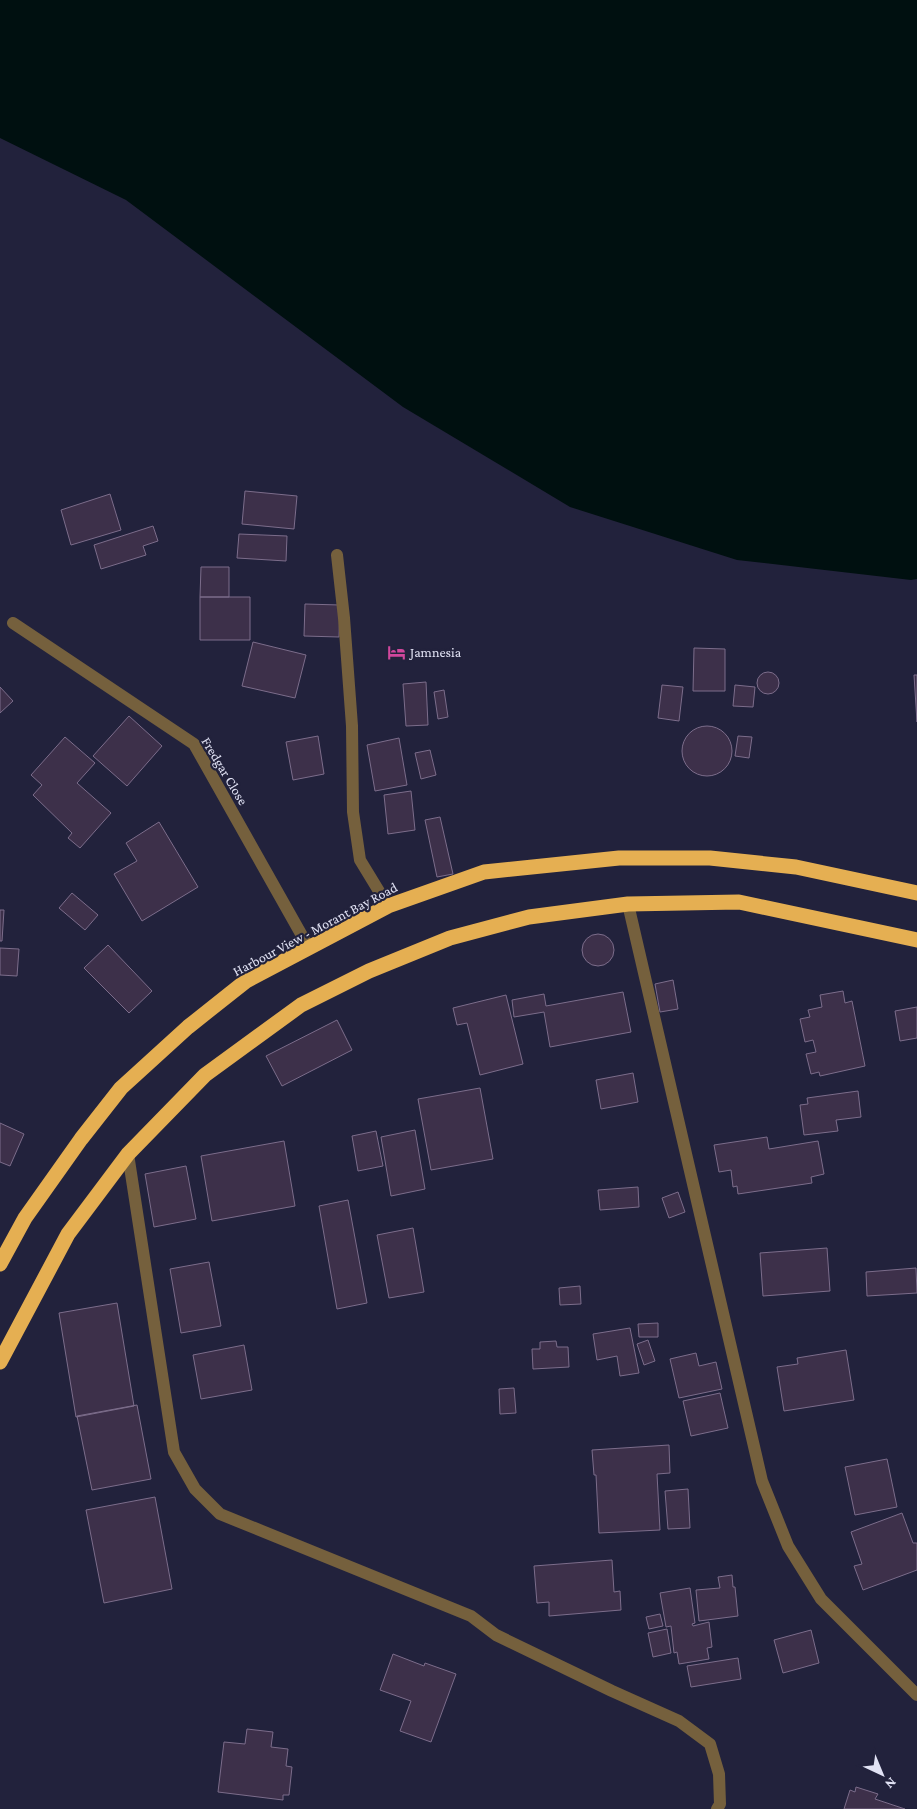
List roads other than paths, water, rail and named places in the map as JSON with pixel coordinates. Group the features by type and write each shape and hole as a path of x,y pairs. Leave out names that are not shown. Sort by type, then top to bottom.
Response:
{"highway":[{"name":"Harbour View - Morant Bay Road","path":"0,1264 25,1218 81,1139 121,1088 188,1028 246,981 388,906 484,872 619,858 710,858 796,867 917,893"},
{"path":"0,1362 68,1234 128,1154 205,1075 301,1005 369,970 450,938 529,917 628,904 739,902 917,940"}],"street":[{"path":"337,555 352,726 353,812 360,860 388,906"},
{"name":"Fredgar Close","path":"13,623 194,744 309,948"},
{"path":"628,904 762,1481 788,1546 821,1599 917,1695"},
{"path":"128,1154 174,1452 196,1489 220,1514 471,1616 496,1635 679,1721 710,1744 720,1774 720,1804 717,1809"}],"place":[{"name":"Jamnesia","path":"396,652"}]}
